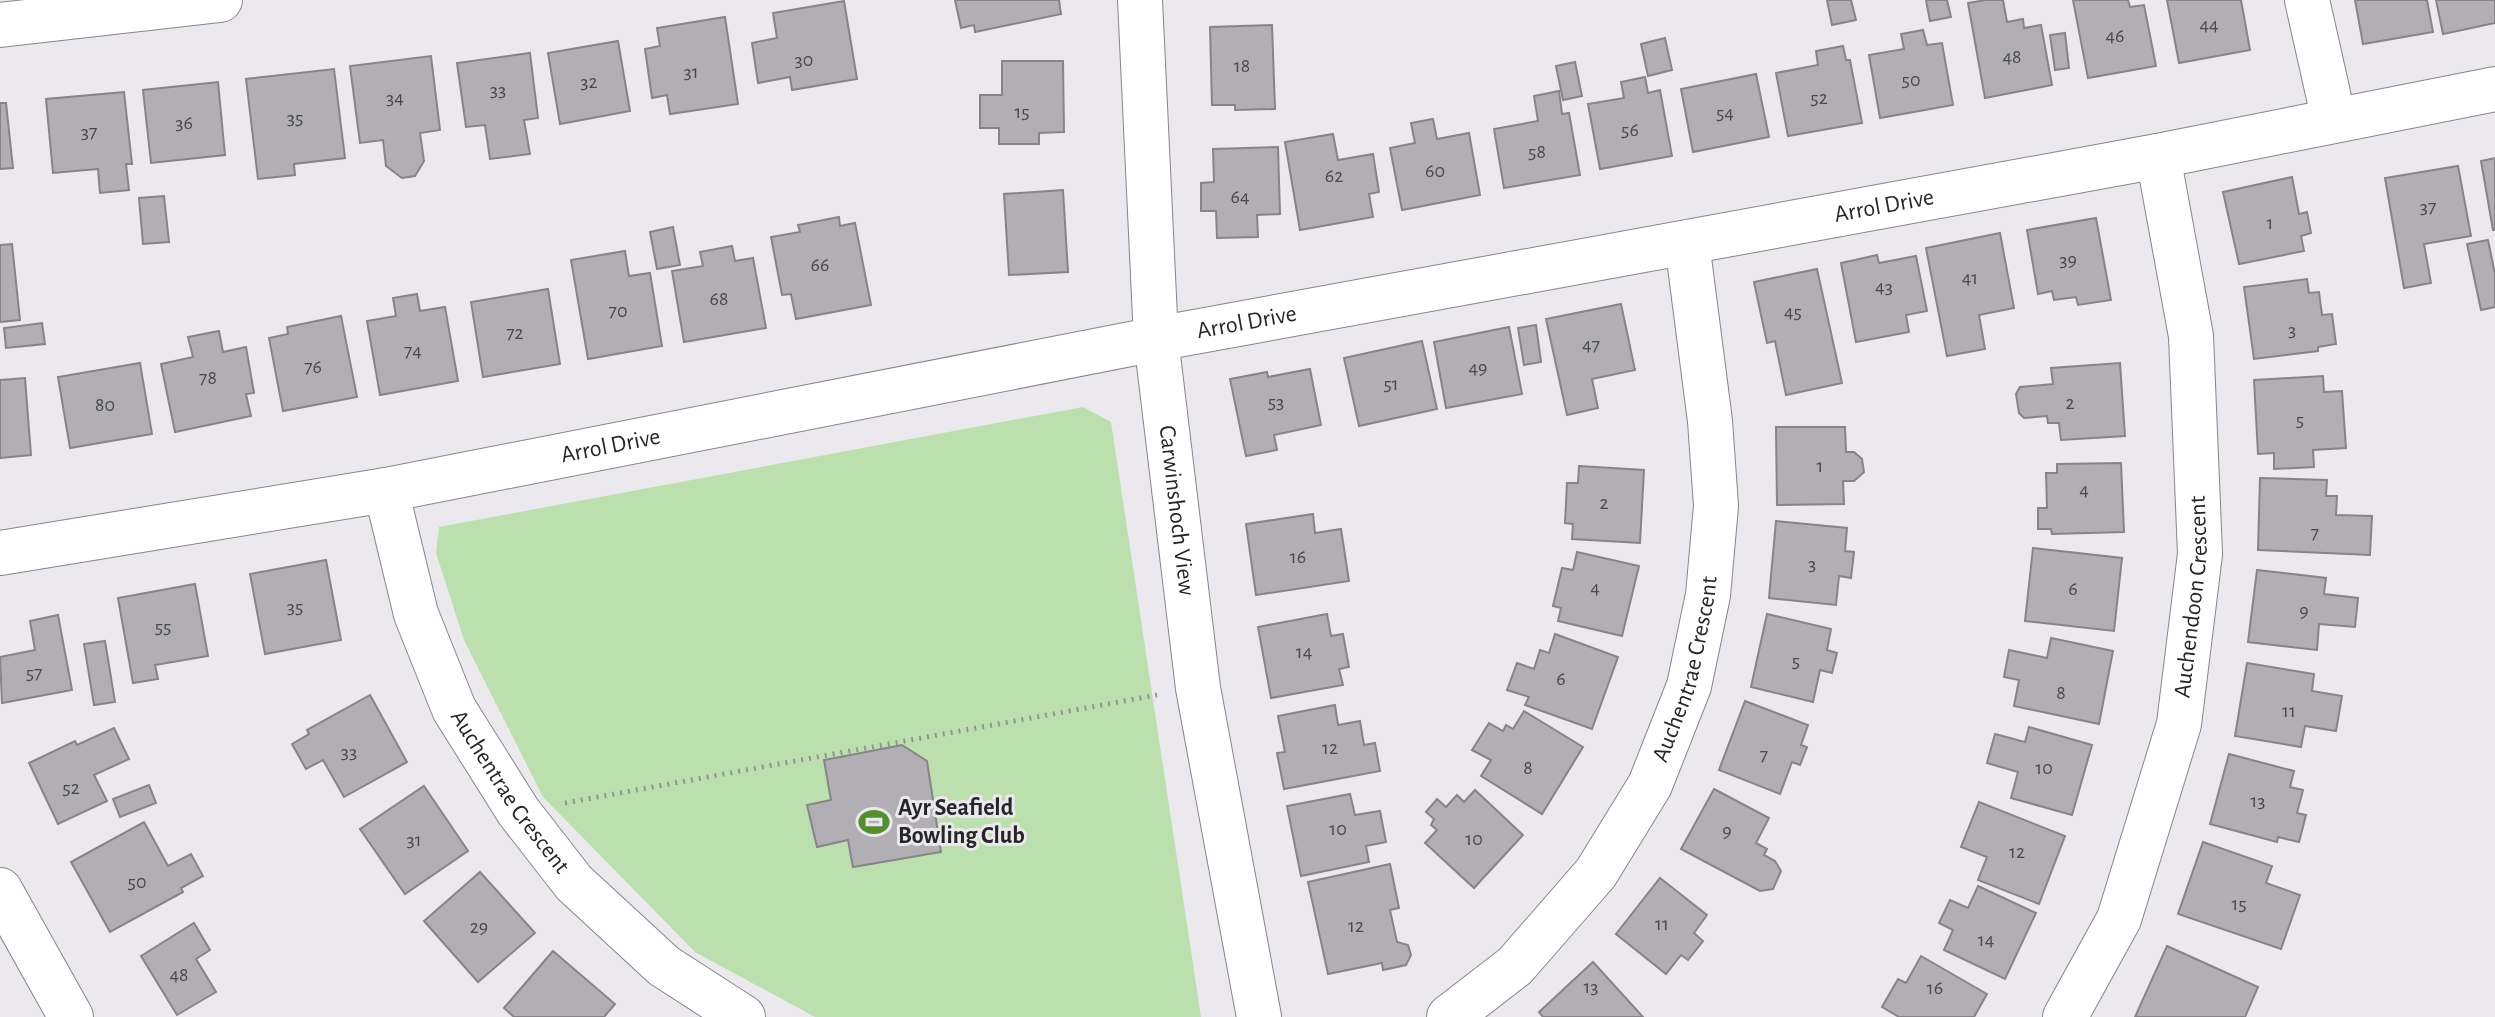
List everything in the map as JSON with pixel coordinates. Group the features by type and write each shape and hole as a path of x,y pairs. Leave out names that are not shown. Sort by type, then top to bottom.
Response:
{"street":[{"path":"0,25 220,0"},
{"name":"Carwinshoch View","path":"1140,0 1156,339 1198,688 1259,1017"},
{"path":"2307,0 2334,120"},
{"name":"Arrol Drive","path":"0,553 386,490 1156,339 2158,156 2495,89"},
{"name":"Auchendoon Crescent","path":"2065,1017 2119,919 2179,724 2200,554 2191,336 2158,156"},
{"name":"Auchentrae Crescent","path":"1449,1017 1515,966 1596,873 1650,785 1689,686 1708,595 1716,506 1710,421 1687,243"},
{"name":"Auchentrae Crescent","path":"386,490 416,614 454,709 518,811 574,883 664,966 743,1017"},
{"path":"0,890 71,1017"}],"path":[{"path":"518,811 1198,688"}],"green space":[{"path":"1083,407 1111,422 1201,1017 815,1017 695,952 543,797 464,640 436,553 439,527"}],"building":[{"path":"955,0 1059,0 1061,14 975,32 974,25 961,28"},
{"path":"1827,0 1851,0 1856,20 1832,25"},
{"path":"1926,0 1947,0 1951,17 1930,21"},
{"path":"2003,0 2007,22 2023,19 2024,28 2041,25 2052,85 1985,98 1968,3"},
{"path":"2073,0 2128,0 2130,7 2144,5 2156,66 2088,78"},
{"path":"2167,0 2241,0 2250,50 2179,63"},
{"path":"2355,0 2427,0 2433,32 2363,44"},
{"path":"2436,0 2495,0 2495,23 2443,34"},
{"path":"844,1 857,79 792,90 790,77 758,83 752,43 777,38 773,13"},
{"path":"725,17 738,104 670,114 667,95 652,98 645,49 660,46 657,28"},
{"path":"1272,25 1275,109 1235,110 1235,105 1212,105 1210,27"},
{"path":"1923,30 1927,45 1942,43 1953,105 1880,118 1869,55 1904,49 1901,34"},
{"path":"2065,33 2069,68 2055,70 2050,35"},
{"path":"1665,38 1672,70 1648,76 1641,44"},
{"path":"618,41 630,111 560,124 548,53"},
{"path":"1843,46 1846,60 1850,60 1862,123 1788,136 1776,73 1818,65 1816,51"},
{"path":"530,53 538,118 524,120 530,154 490,159 485,125 466,127 457,63"},
{"path":"431,56 440,130 420,133 424,161 415,176 402,178 386,166 383,140 360,143 350,66"},
{"path":"1002,61 1063,61 1064,132 1039,133 1039,144 999,144 999,128 980,128 980,95 1002,95"},
{"path":"1575,62 1582,96 1563,100 1556,66"},
{"path":"334,69 345,158 294,164 295,175 258,179 246,79"},
{"path":"1756,74 1769,137 1693,152 1681,89"},
{"path":"1645,77 1648,93 1660,90 1672,156 1600,169 1588,104 1624,98 1621,82"},
{"path":"218,82 225,155 151,163 143,90"},
{"path":"1559,91 1562,114 1569,113 1580,175 1504,188 1494,129 1538,121 1534,96"},
{"path":"124,92 132,164 126,164 129,190 100,193 98,169 53,173 46,99"},
{"path":"0,103 6,103 13,168 0,169"},
{"path":"1433,119 1437,139 1469,133 1480,195 1402,210 1390,148 1415,143 1411,123"},
{"path":"1333,134 1338,160 1373,154 1379,192 1369,194 1373,217 1300,230 1285,142"},
{"path":"1278,147 1280,214 1257,215 1258,237 1217,238 1216,211 1201,211 1201,183 1214,182 1213,149"},
{"path":"2495,158 2495,230 2493,230 2481,161"},
{"path":"2458,166 2471,236 2424,244 2431,283 2404,288 2385,178"},
{"path":"2292,177 2299,214 2307,212 2311,233 2301,236 2304,251 2239,264 2223,192"},
{"path":"1063,190 1068,272 1009,275 1004,194"},
{"path":"164,196 169,242 143,244 139,198"},
{"path":"839,217 840,226 855,223 871,305 796,319 791,294 782,295 771,237 800,232 798,225"},
{"path":"2096,218 2111,300 2078,305 2076,297 2054,300 2052,291 2038,294 2027,230"},
{"path":"673,227 680,265 657,269 650,232"},
{"path":"2000,233 2014,308 1979,315 1985,349 1947,356 1926,248"},
{"path":"2488,240 2495,274 2495,307 2481,310 2467,244"},
{"path":"12,244 20,320 0,322 0,245"},
{"path":"732,246 735,261 753,258 766,328 684,342 672,271 703,266 700,252"},
{"path":"625,251 629,276 650,273 662,346 588,359 571,260"},
{"path":"1877,255 1879,263 1916,256 1927,311 1906,315 1909,332 1856,342 1841,263"},
{"path":"1817,269 1842,383 1786,395 1775,341 1767,343 1754,282"},
{"path":"2307,279 2309,293 2319,292 2322,315 2332,314 2336,344 2318,347 2318,351 2254,359 2244,287"},
{"path":"548,289 560,364 483,377 471,302"},
{"path":"417,294 420,311 445,307 458,381 380,395 367,321 396,316 393,298"},
{"path":"1621,304 1635,370 1592,379 1598,408 1567,415 1546,319"},
{"path":"341,316 357,397 283,411 269,338 288,334 287,327"},
{"path":"42,323 45,344 6,348 4,328"},
{"path":"1536,325 1541,362 1524,365 1518,328"},
{"path":"1509,327 1522,394 1446,408 1434,342"},
{"path":"219,331 223,352 246,347 254,393 246,394 251,416 175,432 161,364 193,357 188,337"},
{"path":"1422,341 1437,409 1359,426 1344,358"},
{"path":"140,363 152,434 70,448 58,377"},
{"path":"2120,363 2125,436 2061,440 2059,423 2048,423 2047,416 2024,418 2019,413 2016,394 2020,387 2053,384 2051,368"},
{"path":"1310,369 1321,425 1274,435 1277,450 1246,456 1230,379 1267,372 1268,377"},
{"path":"2323,376 2324,392 2342,391 2346,448 2313,450 2314,467 2274,469 2274,453 2258,454 2254,380"},
{"path":"25,378 31,455 0,458 0,380"},
{"path":"1776,427 1845,427 1846,452 1854,452 1862,459 1864,472 1854,481 1843,481 1844,504 1777,505"},
{"path":"2121,463 2124,532 2052,534 2051,529 2038,529 2038,508 2047,508 2046,473 2057,473 2057,464"},
{"path":"1579,466 1644,470 1640,543 1572,539 1573,524 1565,523 1567,483 1578,483"},
{"path":"2260,478 2327,480 2326,496 2337,496 2336,515 2372,516 2370,555 2258,550"},
{"path":"1313,514 1315,533 1341,529 1349,581 1256,595 1246,524"},
{"path":"1776,521 1847,528 1845,551 1854,552 1851,578 1839,576 1836,605 1769,598"},
{"path":"2033,548 2122,558 2114,631 2025,621"},
{"path":"1577,552 1639,566 1622,636 1558,621 1561,608 1553,606 1562,568 1573,570"},
{"path":"326,560 341,640 265,654 250,574"},
{"path":"2257,570 2326,578 2324,594 2358,598 2355,627 2319,624 2317,650 2248,642"},
{"path":"195,584 208,656 155,665 158,679 133,683 118,598"},
{"path":"1327,614 1331,636 1343,634 1349,667 1339,669 1343,685 1271,698 1258,627"},
{"path":"1767,614 1831,629 1827,650 1837,653 1832,673 1820,670 1813,702 1751,687"},
{"path":"58,615 72,690 2,703 0,657 35,650 30,621"},
{"path":"1555,634 1618,657 1592,729 1525,705 1529,697 1507,690 1517,663 1534,669 1540,650 1549,653"},
{"path":"2051,638 2113,651 2099,724 2014,706 2019,680 2004,677 2009,650 2047,658"},
{"path":"105,641 115,702 94,705 84,644"},
{"path":"2247,663 2314,674 2312,691 2342,696 2336,731 2305,726 2301,747 2235,736"},
{"path":"370,695 407,762 344,797 323,760 306,769 292,744 309,734 307,730"},
{"path":"1745,701 1808,725 1801,745 1807,747 1800,765 1792,762 1780,794 1719,770"},
{"path":"1335,705 1338,725 1360,721 1364,745 1375,743 1380,771 1284,789 1277,753 1285,752 1278,716"},
{"path":"1524,711 1583,747 1542,814 1481,776 1491,760 1472,750 1489,723 1503,731 1506,725 1513,729"},
{"path":"2029,727 2092,745 2072,815 2011,798 2018,772 1987,763 1995,734 2025,742"},
{"path":"114,728 129,759 94,775 107,801 58,824 29,763 75,741 77,745"},
{"name":"Ayr Seafield Bowling Club","path":"902,745 927,761 941,852 853,867 848,840 817,847 807,805 831,800 824,760"},
{"path":"2229,754 2294,771 2290,787 2303,790 2297,813 2306,815 2299,842 2278,837 2277,842 2210,824"},
{"path":"149,785 156,803 120,817 113,799"},
{"path":"424,786 468,851 405,894 360,829"},
{"path":"1714,789 1769,818 1756,843 1767,849 1764,855 1775,861 1781,871 1773,889 1760,891 1681,849"},
{"path":"1475,790 1523,835 1474,888 1425,843 1437,830 1431,825 1434,819 1426,812 1437,799 1446,807 1457,795 1464,802"},
{"path":"1350,794 1355,815 1380,811 1386,842 1366,846 1369,862 1301,876 1287,806"},
{"path":"1979,802 2065,836 2039,904 1978,880 1987,857 1961,847"},
{"path":"144,822 168,866 191,854 203,876 181,888 183,892 110,932 71,862"},
{"path":"2203,842 2272,866 2266,883 2300,895 2281,949 2178,914"},
{"path":"1390,864 1399,908 1390,910 1397,942 1408,945 1411,955 1406,965 1383,970 1382,963 1328,974 1308,882"},
{"path":"480,872 535,933 478,982 424,921"},
{"path":"1660,878 1707,915 1694,933 1703,941 1688,960 1681,955 1666,974 1616,934"},
{"path":"1978,886 2036,913 2005,979 1944,950 1953,930 1939,923 1950,900 1968,908"},
{"path":"194,923 210,950 196,959 216,992 177,1015 141,956"},
{"path":"2167,946 2258,987 2245,1017 2135,1017"},
{"path":"553,951 615,1004 604,1017 514,1017 504,1008"},
{"path":"1921,956 1987,994 1974,1017 1899,1017 1882,1007 1898,979 1906,983"},
{"path":"1593,962 1643,1017 1543,1017 1539,1012"}],"place":[{"name":"Ayr Seafield Bowling Club","path":"874,822"}]}
